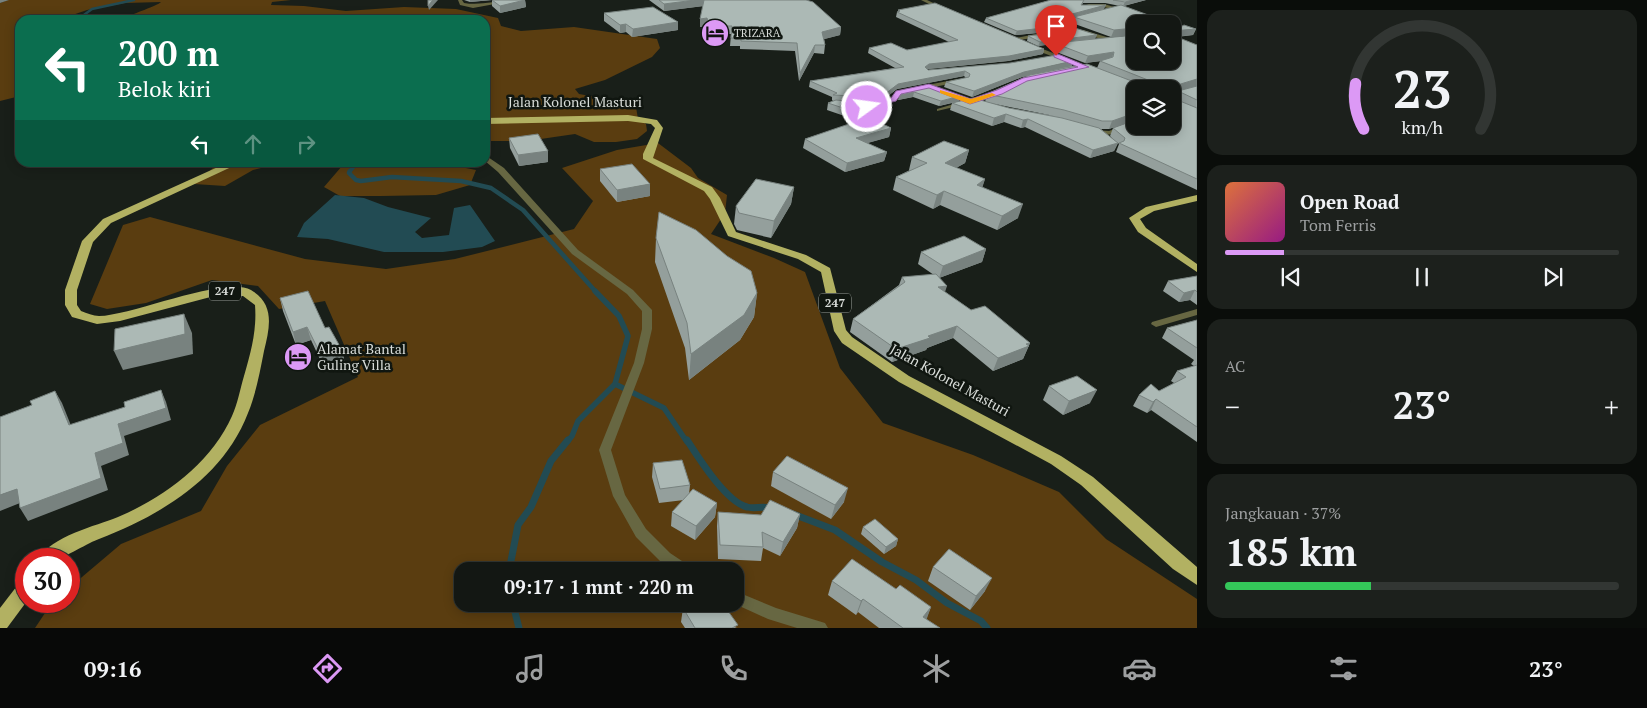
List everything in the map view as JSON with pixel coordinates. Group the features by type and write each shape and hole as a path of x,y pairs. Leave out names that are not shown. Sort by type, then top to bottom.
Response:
{"main road":[{"name":"Jalan Kolonel Masturi","path":"490,121 628,118 654,122 659,128 648,154 648,159 708,189 715,198 732,234 802,257 826,270 840,331 847,340 904,379 1064,465 1087,481 1179,564 1197,577"},
{"name":"247","path":"64,548 80,537 125,521 176,493 217,456 240,416 259,348 263,317 261,304 246,292 218,291 202,294 120,317 97,320 76,314 71,305 71,290 88,241 107,221 227,167"},
{"path":"1197,198 1150,209 1134,218 1142,230 1197,269"},
{"path":"0,624 15,603"}],"street":[{"path":"460,0 462,4 473,6 515,0"},
{"path":"923,0 949,11"},
{"path":"1104,5 1118,0"},
{"path":"1082,7 1091,4 1104,5 1136,15"},
{"path":"1099,13 1118,8"},
{"path":"1089,16 1060,23 1108,40"},
{"path":"1014,39 1048,34"},
{"path":"1006,36 1094,71"},
{"path":"1091,42 1117,39"},
{"path":"1037,49 1055,47"},
{"path":"1037,59 1056,56"},
{"path":"1068,71 1100,64"},
{"path":"852,106 875,106 894,99 899,92 964,80"},
{"path":"929,86 970,102 989,106"},
{"path":"939,110 970,102 1005,89"},
{"path":"1181,93 1197,89"},
{"path":"1088,130 1110,133 1126,127"},
{"path":"1099,133 1110,143"},
{"path":"490,161 501,170 576,252 630,292 647,310 647,329 639,363 605,450 619,496 642,534 672,562"},
{"path":"1156,324 1197,312"},
{"path":"744,601 773,614 820,628"}],"shaded area":[{"path":"8,0 291,0 272,2 271,5 304,6 346,11 404,7 456,9 484,15 132,15 161,2 125,3 87,10 72,15 15,15 15,97 0,101 0,3"},
{"path":"490,16 498,18 501,26 521,31 574,27 657,39 660,48 652,57 605,80 575,89 579,94 624,102 636,107 638,119 646,124 647,131 637,139 616,142 594,142 575,134 527,141 490,141"},
{"path":"658,143 691,168 698,178 727,195 725,213 711,234 805,272 840,368 883,423 973,455 1059,492 1106,539 1197,599 1197,628 35,628 45,613 80,613 80,579 121,544 201,511 227,466 260,425 358,377 325,301 279,309 258,286 212,280 146,303 107,309 90,304 123,225 150,217 305,259 386,269 455,259 574,229 593,201 562,168 617,150"},
{"path":"214,167 265,167 253,170 225,186 194,184"},
{"path":"341,167 461,167 476,170 470,185 436,195 340,196 324,187"}],"water":[{"path":"335,195 364,198 388,207 431,218 415,232 422,238 449,235 454,208 470,205 495,241 482,247 443,252 384,252 328,239 297,237 304,223"}],"building":[{"path":"492,0 525,0 500,6"},
{"path":"659,0 695,0 664,4"},
{"path":"704,0 806,0 813,2 841,27 822,32 825,45 815,45 800,73 797,43 741,41 741,38 731,38 732,26 710,26 707,18 700,19"},
{"path":"1051,0 1084,0 1081,5 1106,5 1057,18 1072,27 1097,35 1040,42 1028,36 1058,32 1061,30 1061,26 1017,31 986,18"},
{"path":"1113,0 1133,0 1125,2"},
{"path":"935,3 1044,49 1009,56 929,64 925,67 928,70 1010,63 1057,55 1073,61 1024,72 974,91 946,82 969,77 970,74 965,71 898,84 885,94 870,97 833,95 837,93 810,81 904,67 869,48 891,43 907,50 958,40 897,12 900,11 898,10"},
{"path":"1121,5 1148,15 1126,15 1126,29 1114,30 1074,17"},
{"path":"653,7 678,22 633,29 626,24 620,25 604,13"},
{"path":"1184,25 1196,29 1181,30 1181,27"},
{"path":"1126,36 1126,70 1181,70 1181,39 1197,45 1197,79 1181,84 1181,80 1148,80 1100,61 1113,57 1114,52 1088,56 1054,43"},
{"path":"1087,64 1129,80 1126,80 1126,116 1112,121 1102,121 1064,110 987,94 1030,75"},
{"path":"930,85 960,96 941,101 914,92 900,95 903,91"},
{"path":"1197,86 1197,100 1181,92 1181,90"},
{"path":"973,98 1099,128 1118,143 1093,150 1028,119 1023,120 1006,114 994,118 952,103"},
{"path":"836,100 866,103 882,109 879,110 876,119 828,103"},
{"path":"1181,101 1197,108 1197,179 1119,143 1124,141 1125,138 1113,128 1126,123 1126,135 1181,135"},
{"path":"871,118 891,128 856,138 887,152 847,163 805,139 846,125"},
{"path":"538,134 548,151 518,155 509,138"},
{"path":"944,141 969,150 945,163 985,179 977,185 1023,204 1002,216 944,191 937,195 896,177 927,163 912,157"},
{"path":"632,164 650,184 617,190 600,169"},
{"path":"756,179 794,187 774,221 739,213 736,206"},
{"path":"659,212 696,230 727,256 751,271 757,293 744,315 691,354 687,323 656,238"},
{"path":"964,236 986,249 943,266 921,252"},
{"path":"936,274 947,286 938,287 971,310 985,306 1030,343 1026,344 1029,346 998,358 957,326 928,336 930,338 896,349 853,319 905,282 902,277"},
{"path":"1197,276 1197,292 1195,290 1184,293 1168,281"},
{"path":"308,291 325,328 329,327 342,350 322,357 307,327 293,332 280,298"},
{"path":"184,314 185,334 114,351 115,329"},
{"path":"1197,320 1197,348 1167,328"},
{"path":"1197,365 1197,427 1156,399 1153,402 1139,395 1151,384 1159,391 1186,377 1177,371"},
{"path":"1077,376 1097,390 1069,401 1049,386"},
{"path":"161,390 166,408 118,424 123,443 95,453 101,478 20,508 17,489 0,495 0,417 32,405 30,401 55,391 69,425 125,407 124,402"},
{"path":"787,456 848,488 835,505 773,472"},
{"path":"682,460 690,485 660,489 653,463"},
{"path":"693,489 717,503 696,526 672,512"},
{"path":"770,500 800,514 783,542 762,532 763,547 720,545 718,512 761,515"},
{"path":"875,519 898,539 886,547 863,527"},
{"path":"949,549 992,578 976,596 933,567"},
{"path":"852,559 896,589 900,585 931,607 923,617 940,628 903,628 863,599 861,601 832,581"},
{"path":"685,612 729,612 738,625 732,628 695,628"}],"waterway":[{"path":"84,15 92,9 134,0"},
{"path":"349,172 354,167"},
{"path":"350,171 349,173 356,180 361,181 392,177 461,181 491,188 523,210 596,292"},
{"path":"595,291 619,316 628,336 615,384"},
{"path":"567,442 572,436 578,421 615,384"},
{"path":"615,384 664,408 687,442"},
{"path":"511,562 518,525 531,507 551,461 568,440"},
{"path":"687,440 713,478 730,497 747,507 770,508"},
{"path":"793,514 835,530 882,562 916,580 947,603 981,621 987,628"},
{"path":"515,612 519,628"}],"slow traffic":[{"path":"942,91 970,102 992,95"}],"place":[{"name":"TRIZARA","path":"715,33"},
{"name":"Alamat Bantal Guling Villa","path":"298,357"}],"route":[{"path":"867,107 894,99 899,92 929,86 970,102 1025,80 1085,67 1056,56"}]}
